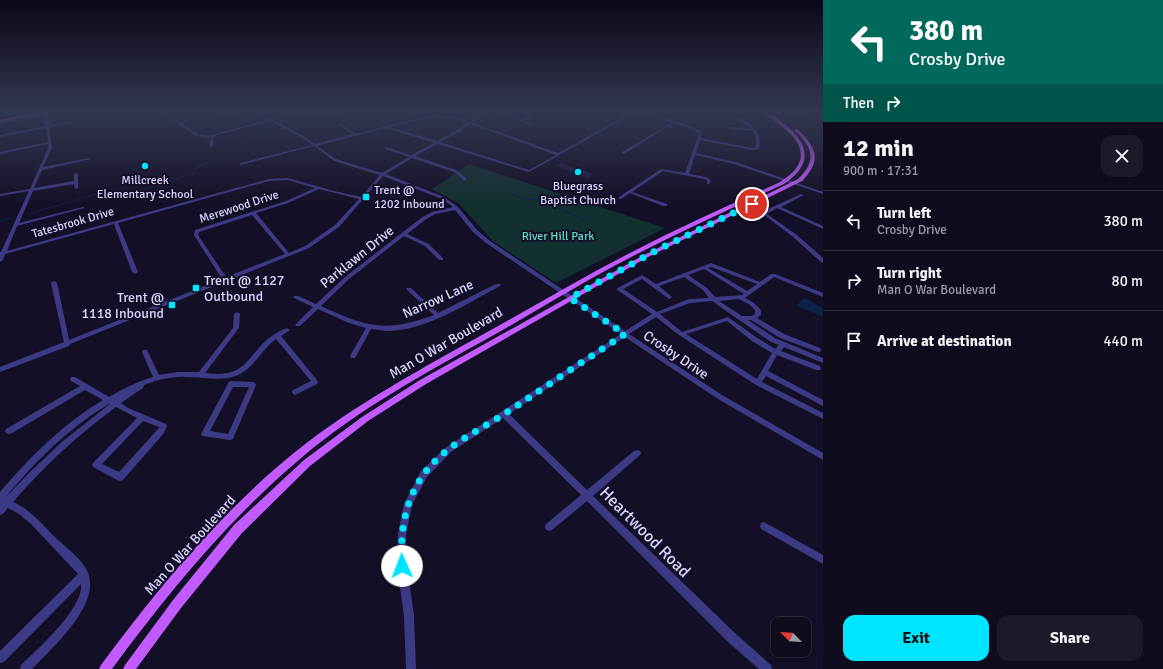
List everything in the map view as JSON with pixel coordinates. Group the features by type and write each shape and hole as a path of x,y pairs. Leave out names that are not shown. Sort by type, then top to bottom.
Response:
{"main road":[{"name":"Man O War Boulevard","path":"105,669 164,592 210,539 255,494 297,456 369,403 562,293 676,232 786,180 800,170 805,161 805,150 800,143"},
{"name":"Man O War Boulevard","path":"129,669 177,604 212,560 249,518 307,463 333,442 384,406 570,298 672,242 795,184 811,169 814,159 812,149 808,143"}],"street":[{"path":"0,153 49,143"},
{"path":"0,260 41,169 50,143"},
{"name":"Crosby Drive","path":"311,143 335,160 383,174 434,193 456,208 475,230 488,242 562,293 732,405 823,457"},
{"path":"241,164 325,143"},
{"path":"0,370 288,255 315,242 332,230 383,174 438,143"},
{"path":"439,143 525,170 530,170 577,143"},
{"path":"527,143 557,154"},
{"path":"623,153 640,143"},
{"path":"687,174 699,143"},
{"path":"726,143 756,148 758,143"},
{"path":"386,148 455,171 465,179"},
{"path":"695,154 726,160 823,193"},
{"path":"41,169 89,159"},
{"path":"620,198 662,170 707,179 708,183"},
{"path":"76,174 76,188"},
{"name":"Tatesbrook Drive","path":"2,253 269,180 288,179 361,198"},
{"path":"0,195 76,182"},
{"name":"Merewood Drive","path":"225,280 199,240 196,232 205,227 297,198 318,188"},
{"path":"630,192 665,206"},
{"path":"802,195 766,212 765,214 820,254 823,261"},
{"path":"778,207 823,228"},
{"path":"17,225 83,208"},
{"name":"Parklawn Drive","path":"298,325 347,278 428,216 456,208"},
{"path":"253,213 288,255"},
{"path":"115,222 135,272"},
{"path":"404,234 427,245 441,259"},
{"path":"655,286 715,265 760,284"},
{"path":"705,268 748,294"},
{"path":"684,275 705,289 713,299 768,337 783,345 823,361"},
{"path":"411,669 409,616 401,551 402,534 408,504 415,488 435,461 448,450 656,314 689,301 739,298 748,294 773,275 823,295"},
{"path":"669,297 642,277 618,289 656,314 681,334 758,383 823,416"},
{"path":"54,283 67,344"},
{"name":"Narrow Lane","path":"296,297 369,327 391,329 404,328 437,315 498,285"},
{"path":"409,289 437,315"},
{"path":"739,298 752,304 758,310 758,315 752,318 740,318"},
{"path":"201,374 236,328 237,314"},
{"path":"752,318 782,336 818,350"},
{"path":"681,334 728,319 754,339 776,352 818,368"},
{"path":"353,356 369,327"},
{"path":"0,511 2,501 111,401 149,380 170,375 201,374 230,380 253,385 230,437 205,434 227,390 230,380 248,366 266,343 287,330"},
{"path":"277,336 315,382 295,392"},
{"path":"758,383 776,352 783,345"},
{"path":"145,352 157,378"},
{"path":"764,372 823,403"},
{"path":"73,379 111,401 163,426 161,432 120,477 96,465 142,417"},
{"path":"9,431 86,386"},
{"name":"Heartwood Road","path":"504,414 733,639 767,669"},
{"path":"549,527 637,453"},
{"path":"2,501 19,508 48,536 84,574 86,583 77,613 25,669"},
{"path":"764,526 823,560"},
{"path":"0,658 84,574"}],"green space":[{"name":"River Hill Park","path":"469,164 665,228 556,283 494,242 458,203 432,189"}],"water":[{"path":"806,298 823,309 823,317 797,306 801,300"}],"building":[{"name":"Bluegrass Baptist Church","path":"561,163 593,174 587,178 555,166"}],"waterway":[{"path":"29,214 103,192 124,190 140,191 195,173 195,169 246,143"},
{"path":"504,190 522,199 548,200 565,212 580,217 586,222"},
{"path":"0,221 12,218"}],"place":[{"name":"Millcreek Elementary School","path":"145,166"},
{"name":"Bluegrass Baptist Church","path":"578,172"},
{"name":"Trent @ 1202 Inbound","path":"366,197"},
{"name":"Trent @ 1127 Outbound","path":"196,288"},
{"name":"Trent @ 1118 Inbound","path":"172,305"}],"route":[{"path":"402,566 402,534 408,504 415,488 435,461 474,432 504,414 625,334 570,298 630,264 715,220 752,204"}]}
